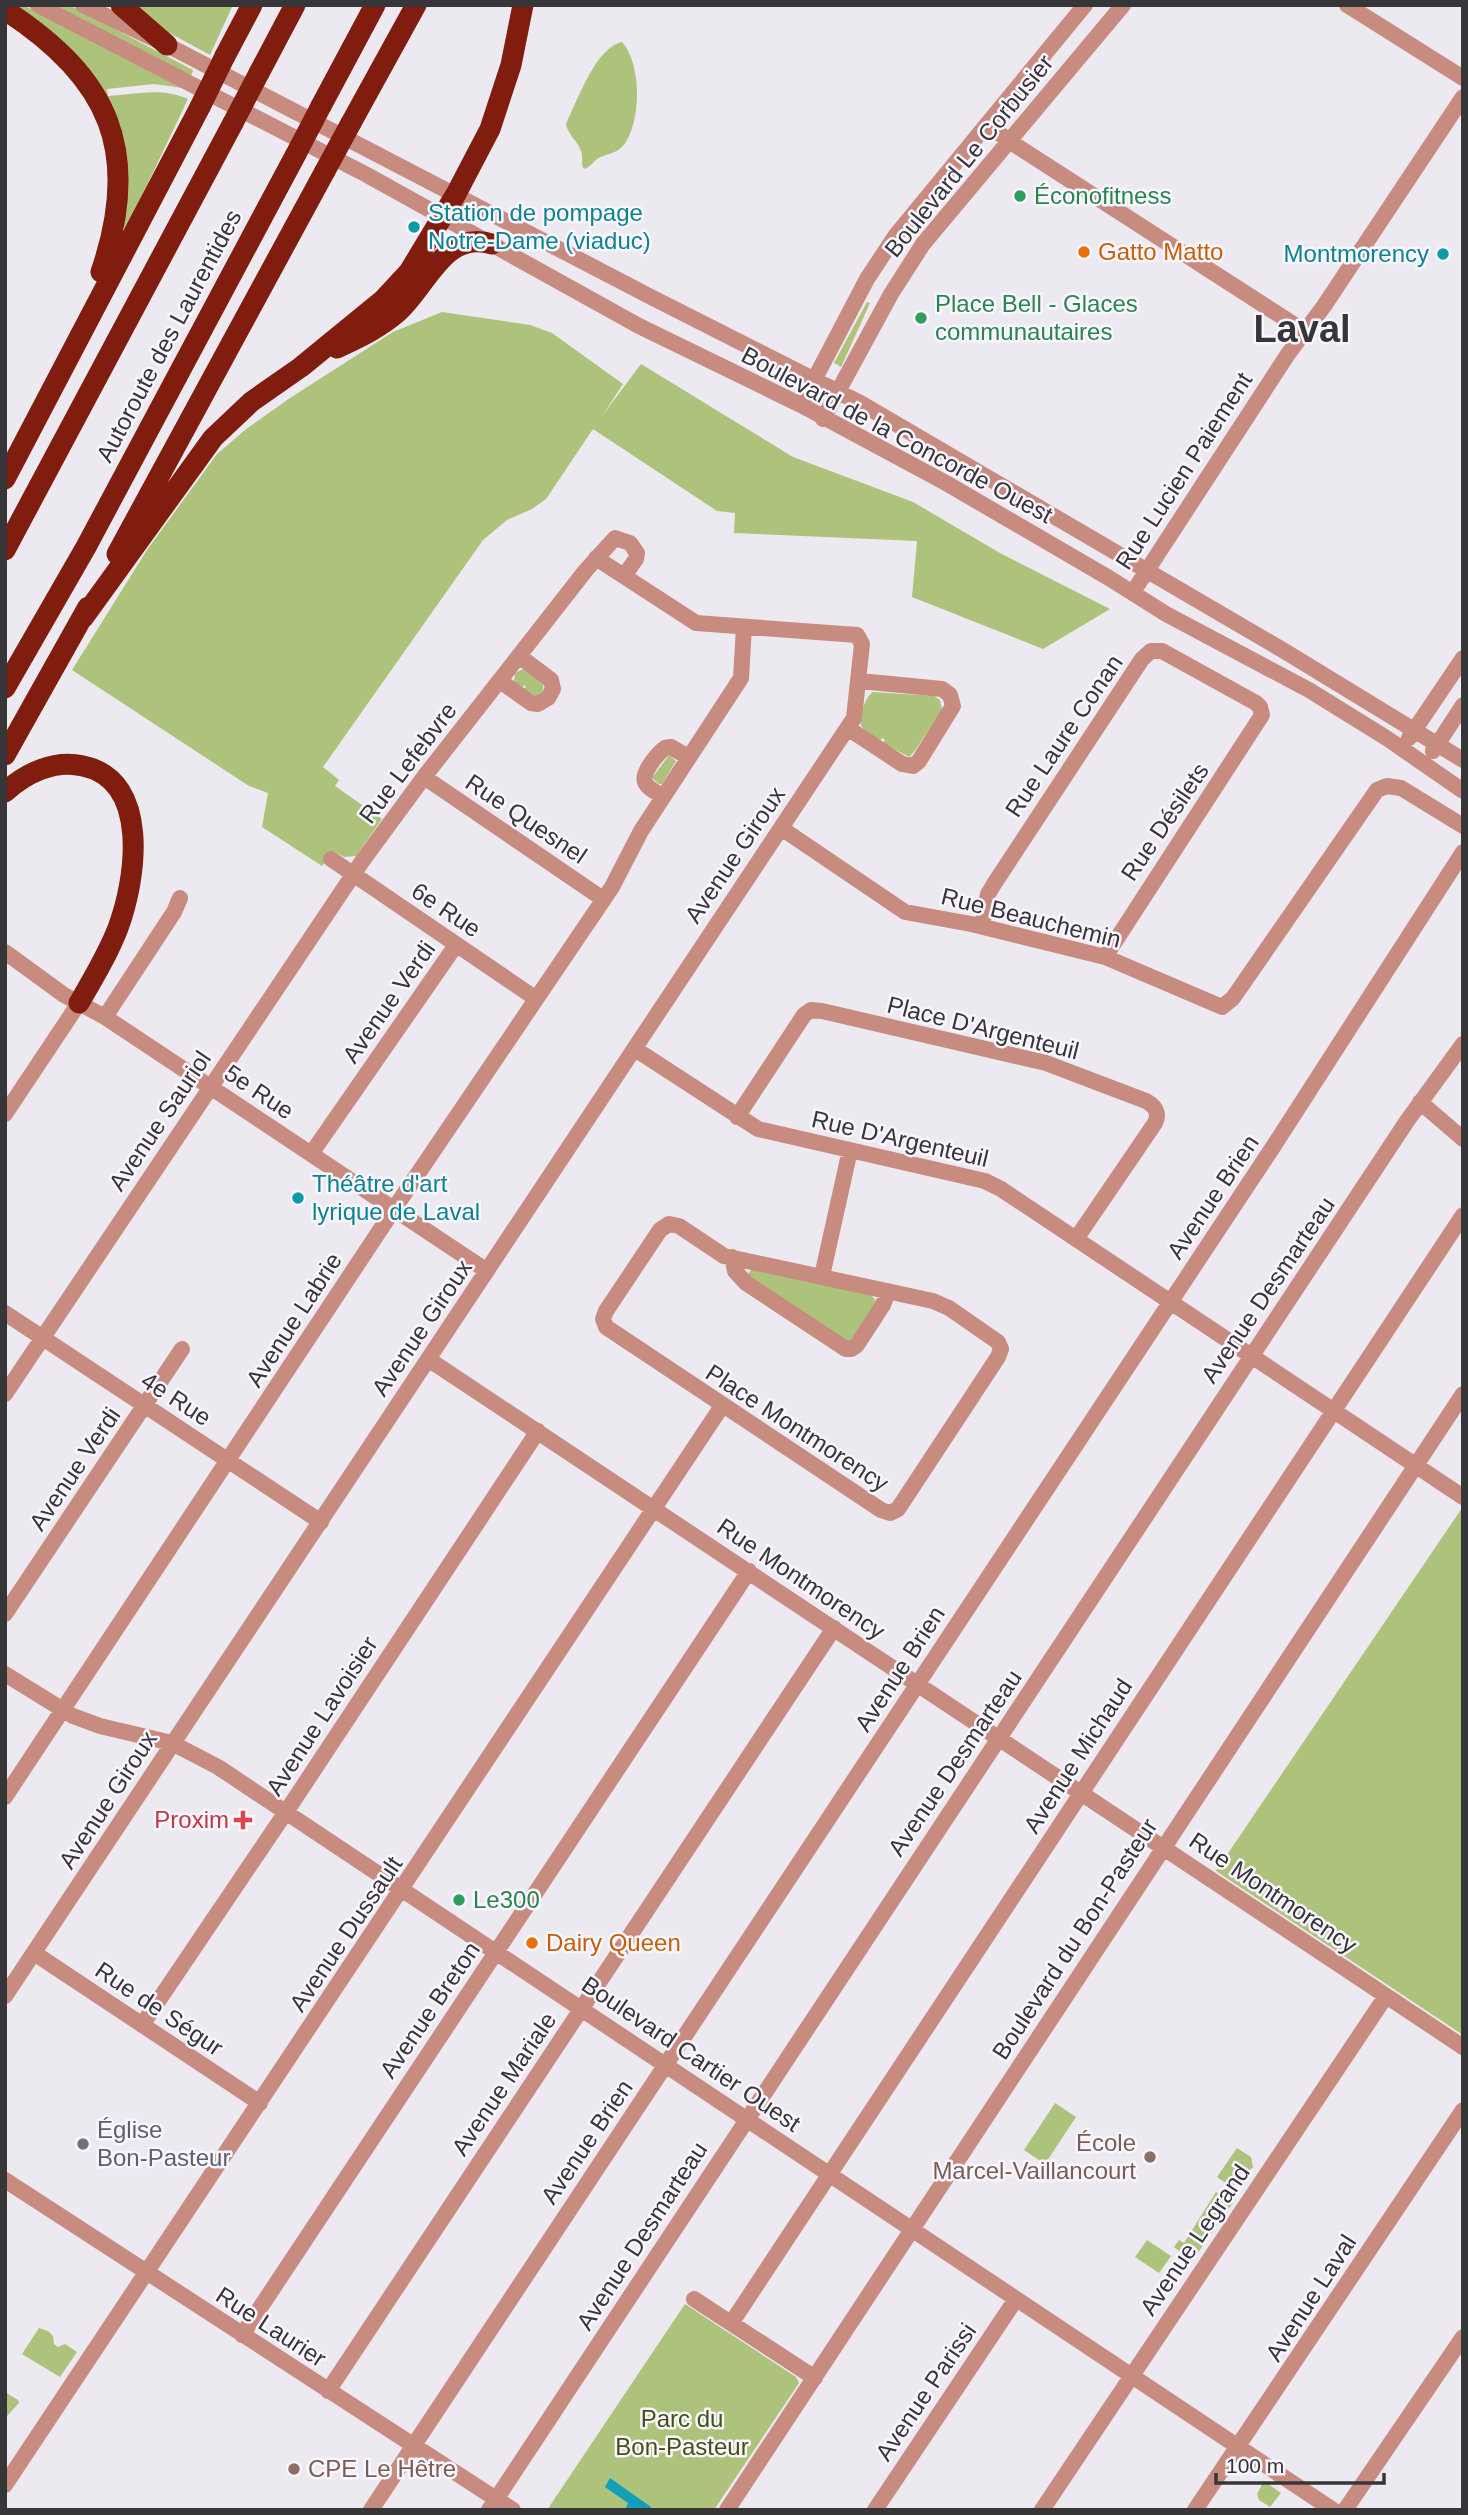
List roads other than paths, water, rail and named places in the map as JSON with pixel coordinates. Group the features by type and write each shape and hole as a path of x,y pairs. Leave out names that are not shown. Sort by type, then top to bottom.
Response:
{"highway":[{"path":"121,5 167,45"},
{"path":"225,56 244,5"},
{"path":"5,479 252,5"},
{"name":"Autoroute des Laurentides","path":"5,550 295,5"},
{"name":"Autoroute des Laurentides","path":"5,688 86,547 314,112 375,5"},
{"path":"5,755 83,618 416,5"},
{"path":"83,618 206,446 251,402 301,367 398,286 414,266 477,155 498,107 511,65 523,5"},
{"path":"5,9 42,36 84,78 102,108 115,144 120,177 118,211 109,250 78,340"},
{"path":"301,367 390,319 414,297 446,253 455,246 474,240 492,244"},
{"path":"5,792 37,771 70,764 93,769 109,778 121,791 127,803 132,841 125,903 110,947 79,1003"}],"street":[{"name":"Boulevard de la Concorde Ouest","path":"38,5 296,147 442,217 639,326 801,405 946,483 1179,621 1309,690 1463,791"},
{"name":"Boulevard de la Concorde Ouest","path":"83,5 314,112 456,194 651,297 838,391 1296,657 1463,760"},
{"name":"Boulevard Le Corbusier","path":"801,405 884,251 1085,5"},
{"name":"Boulevard Le Corbusier","path":"823,419 909,265 937,227 1123,5"},
{"path":"1347,5 1463,78"},
{"name":"Rue Lucien Paiement","path":"1133,592 1304,331 1324,306 1463,97"},
{"path":"987,124 1009,141 1304,331"},
{"name":"Rue Lefebvre","path":"353,874 424,777 596,558 611,539 618,537 633,545 637,553 624,576"},
{"path":"596,558 696,623 744,627"},
{"name":"Avenue Giroux","path":"5,1996 830,752 849,729 856,713 860,681 862,644 859,637 850,634 744,627"},
{"name":"Avenue Labrie","path":"5,1797 394,1209 603,899 663,797 741,678 744,627"},
{"name":"Rue Laure Conan","path":"982,926 988,894 994,884 1148,653 1156,650 1168,654 1256,703 1262,712"},
{"path":"500,681 531,703 542,703 548,698 553,689 551,680 519,656"},
{"path":"1402,750 1463,658"},
{"path":"849,729 902,764 913,766 952,710 951,697 942,689 860,681"},
{"path":"1423,765 1463,705"},
{"name":"Rue Désilets","path":"1105,957 1110,945 1254,730 1262,712"},
{"path":"663,797 647,785 644,779 646,773 665,748 671,747 688,757"},
{"name":"Rue Quesnel","path":"424,777 603,899"},
{"name":"Rue Beauchemin","path":"781,828 900,909 982,926 1105,957 1224,1007 1240,988 1373,794 1384,786 1403,789 1463,826"},
{"name":"Avenue Brien","path":"371,2510 1279,1139 1463,852"},
{"name":"6e Rue","path":"331,859 535,998"},
{"name":"Avenue Sauriol","path":"5,1394 353,874"},
{"path":"105,1017 173,915 180,898"},
{"name":"Avenue Verdi","path":"311,1154 456,945"},
{"name":"5e Rue","path":"5,952 35,976 105,1017 487,1271"},
{"path":"5,1114 79,1003"},
{"name":"Place D'Argenteuil","path":"737,1117 804,1015 811,1010 1054,1066 1146,1101 1155,1107 1158,1114 1156,1121 1076,1239"},
{"name":"Avenue Desmarteau","path":"492,2504 1420,1102 1463,1044"},
{"name":"Rue D'Argenteuil","path":"635,1049 737,1117 765,1132 990,1183 1463,1497"},
{"path":"1420,1102 1463,1139"},
{"path":"822,1276 850,1150"},
{"name":"Avenue Michaud","path":"732,2322 1463,1215"},
{"name":"Place Montmorency","path":"666,1225 677,1225 721,1255 822,1276 942,1304 994,1338 1001,1347 998,1357 896,1511 887,1513 881,1510 722,1406 610,1331 603,1319 660,1230 666,1225"},
{"path":"732,1257 735,1270 746,1283 846,1349 857,1345 883,1305 888,1291"},
{"name":"4e Rue","path":"5,1313 321,1522"},
{"name":"Avenue Verdi","path":"5,1614 182,1349"},
{"name":"Rue Montmorency","path":"429,1359 1463,2047"},
{"name":"Boulevard du Bon-Pasteur","path":"727,2510 1463,1394"},
{"name":"Avenue Dussault","path":"5,2485 722,1406"},
{"name":"Avenue Lavoisier","path":"142,2025 286,1813 538,1431"},
{"name":"Avenue Breton","path":"242,2335 749,1571"},
{"name":"Avenue Mariale","path":"328,2391 834,1628"},
{"name":"Boulevard Cartier Ouest","path":"5,1674 63,1711 100,1726 172,1743 210,1762 1333,2510"},
{"name":"Rue de Ségur","path":"34,1953 260,2103"},
{"name":"Avenue Legrand","path":"1042,2510 1386,1996"},
{"name":"Avenue Laval","path":"1195,2510 1463,2110"},
{"name":"Rue Laurier","path":"5,2180 328,2391 415,2444 492,2504 513,2510"},
{"path":"694,2299 815,2378"},
{"name":"Avenue Parissi","path":"875,2510 1016,2299"},
{"path":"1345,2510 1463,2337"}],"water":[{"path":"610,2478 651,2507 648,2510 625,2510 628,2503 605,2487"}],"place":[{"name":"Éconofitness","path":"1020,196"},
{"name":"Station de pompage Notre-Dame (viaduc)","path":"414,227"},
{"name":"Gatto Matto","path":"1084,252"},
{"name":"Montmorency","path":"1443,254"},
{"name":"Place Bell - Glaces communautaires","path":"921,318"},
{"name":"Théâtre d'art lyrique de Laval","path":"298,1198"},
{"name":"Proxim","path":"243,1820"},
{"name":"Le300","path":"459,1900"},
{"name":"Dairy Queen","path":"532,1943"},
{"name":"Église Bon-Pasteur","path":"83,2144"},
{"name":"École Marcel-Vaillancourt","path":"1150,2157"},
{"name":"CPE Le Hêtre","path":"294,2469"}],"district":[{"name":"Laval","path":"1302,329"}],"park label":[{"name":"Parc du Bon-Pasteur","path":"682,2433"}]}
